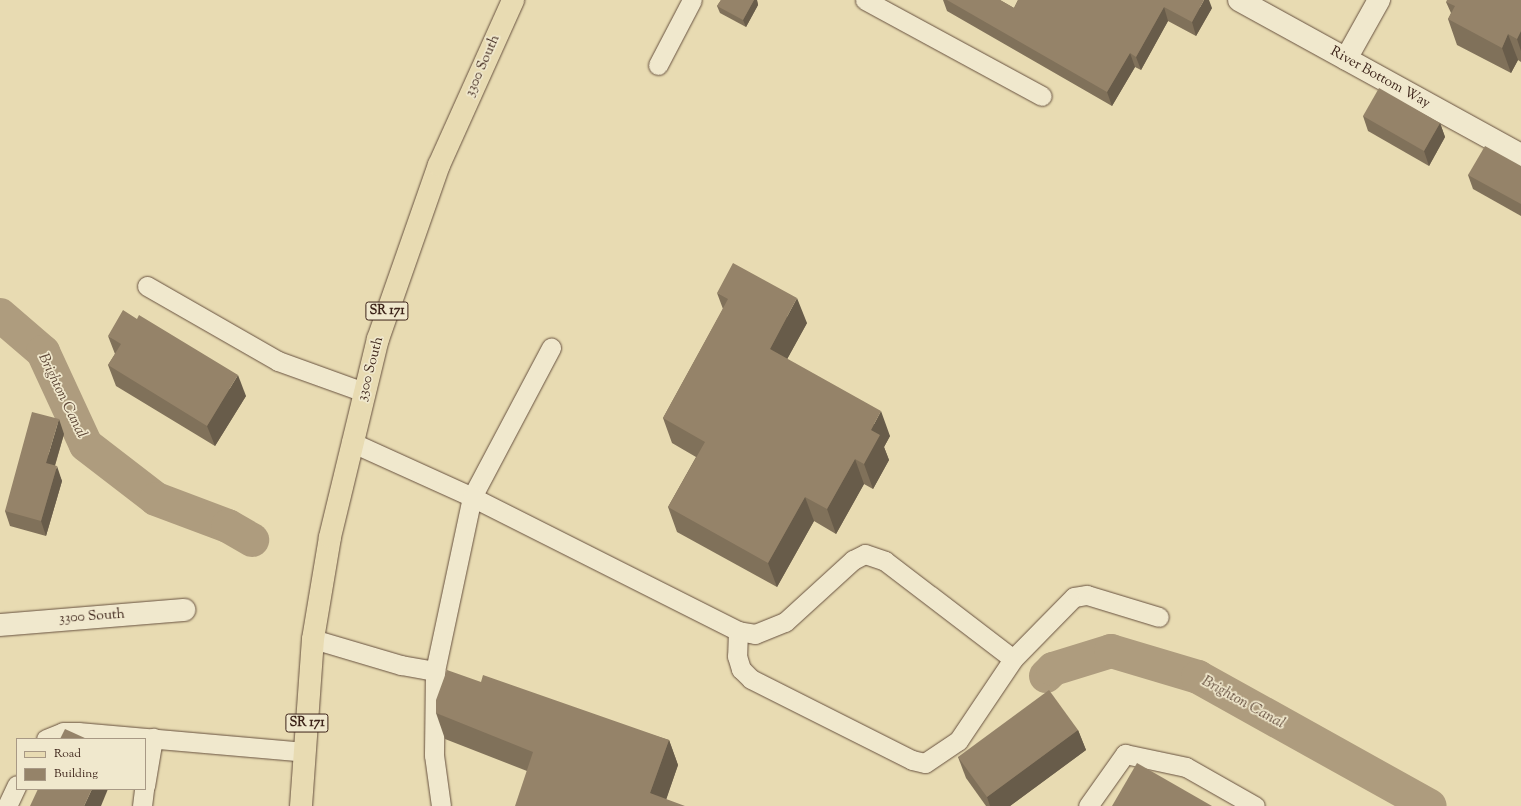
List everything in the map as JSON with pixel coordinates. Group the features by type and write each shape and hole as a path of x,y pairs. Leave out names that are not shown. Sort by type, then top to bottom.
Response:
{"main road":[{"name":"3300 South","path":"313,639 351,442 364,392 404,259 439,165 513,0"},
{"name":"SR 171","path":"301,806 313,639"}],"street":[{"name":"River Bottom Way","path":"1239,0 1521,155"},
{"path":"1346,59 1379,0"},
{"name":"3300 South","path":"0,625 184,610"}],"lane":[{"path":"658,65 692,0"},
{"path":"865,0 1042,96"},
{"path":"147,286 278,362 364,392"},
{"path":"441,806 434,755 435,671 472,497 551,348"},
{"path":"351,442 472,497 738,631 755,634 785,622 853,560 865,554 885,561 1013,659"},
{"path":"738,631 737,656 741,669 751,679 912,760 925,763 958,741 1013,659 1074,597 1087,595 1159,617"},
{"path":"313,639 401,665 435,671"},
{"path":"48,738 63,732 153,738 305,752"},
{"path":"146,780 153,738"},
{"path":"1088,806 1125,754 1186,767 1255,806"},
{"path":"7,806 16,787"},
{"path":"142,806 144,790"}],"building":[{"path":"721,0 754,0 743,20 717,6"},
{"path":"947,0 1000,0 1014,8 1018,0 1204,0 1192,22 1164,7 1136,57 1130,53 1107,92"},
{"path":"1447,0 1521,0 1521,31 1517,39 1508,34 1502,48 1448,19 1455,6 1446,2"},
{"path":"1379,88 1440,123 1424,151 1363,116"},
{"path":"1485,146 1521,166 1521,204 1468,175"},
{"path":"733,263 797,298 770,349 881,411 871,430 880,435 864,464 855,459 827,509 805,497 768,563 668,507 705,442 663,418 728,299 717,293"},
{"path":"123,310 137,319 139,315 238,375 207,426 108,365 121,344 108,336"},
{"path":"32,412 59,419 46,463 57,466 41,521 5,511"},
{"path":"447,670 481,682 483,675 669,740 650,793 685,806 515,806 533,752 436,713 436,700"},
{"path":"1049,690 1078,730 987,797 958,757"},
{"path":"65,729 85,738 60,738"},
{"path":"1137,763 1212,806 1112,806"},
{"path":"38,790 92,790 84,806 30,806"}],"waterway":[{"name":"Brighton Canal","path":"0,315 43,352 86,445 156,499 228,526 252,540"},
{"name":"Brighton Canal","path":"1046,676 1053,669 1111,651 1198,677 1430,806"}]}
